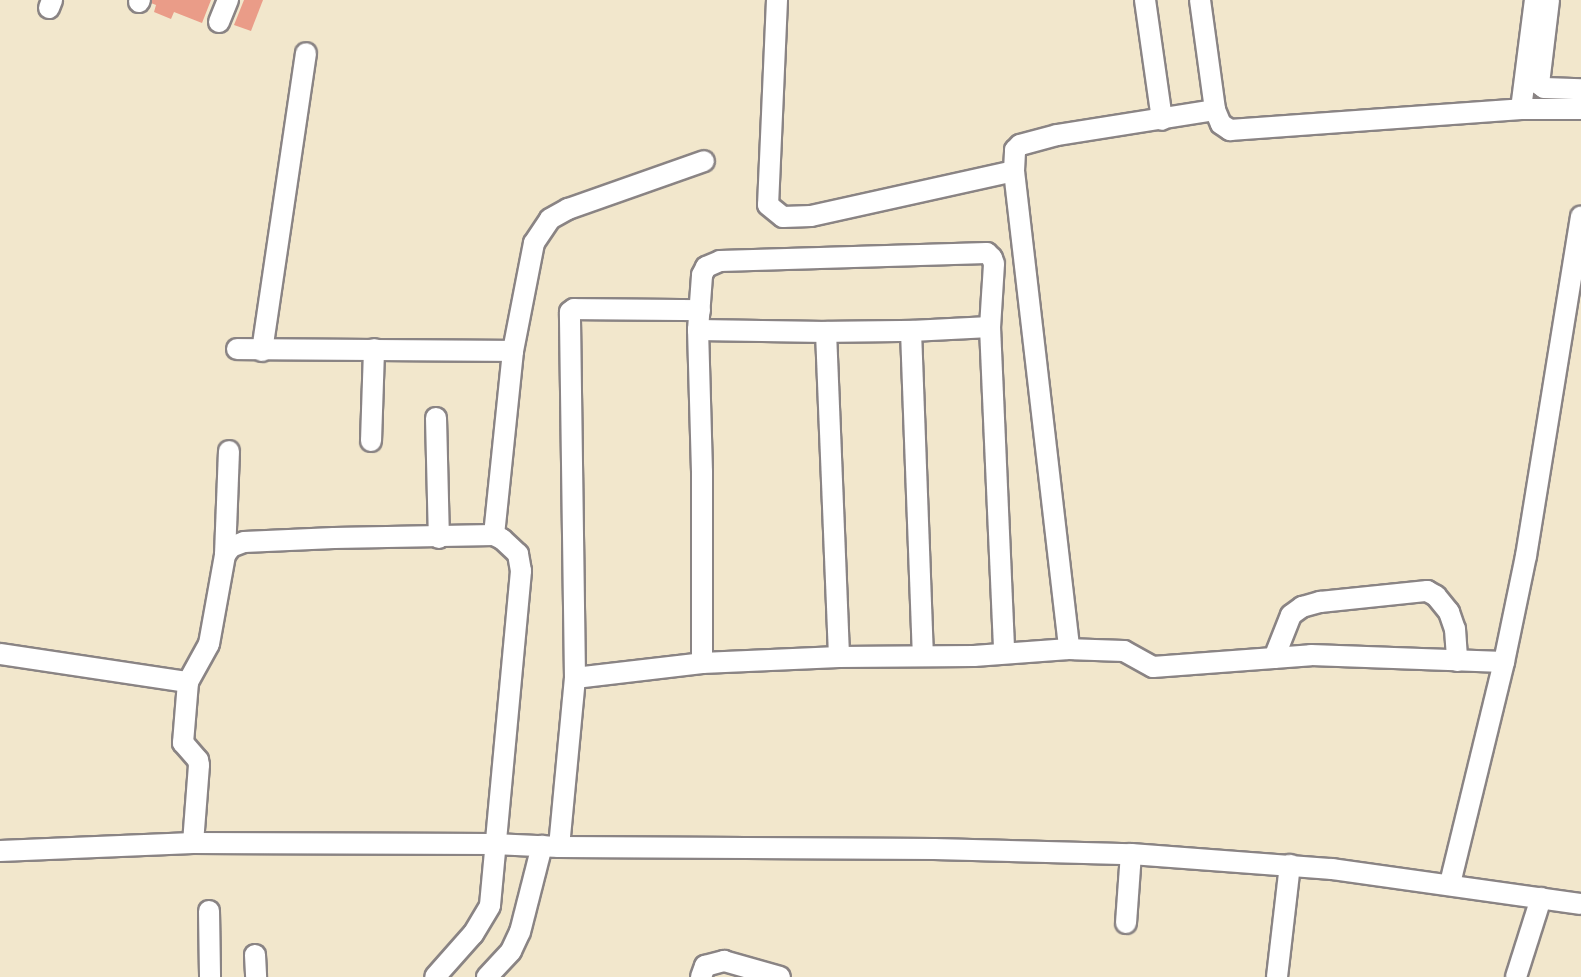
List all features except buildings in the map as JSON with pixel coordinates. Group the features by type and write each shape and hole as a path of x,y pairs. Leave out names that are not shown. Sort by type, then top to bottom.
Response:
{"street":[{"path":"219,22 228,0"},
{"path":"777,0 768,205 777,215 811,216 1014,171"},
{"path":"1145,0 1162,120"},
{"path":"1200,0 1215,110 1221,124 1230,130 1521,109 1581,109"},
{"path":"1521,109 1535,0"},
{"path":"1549,0 1538,76 1539,84 1544,88 1581,89"},
{"path":"262,351 306,52"},
{"path":"1069,649 1014,171 1015,150 1025,143 1057,135 1215,110"},
{"path":"494,535 513,351 534,243 550,219 568,209 704,160"},
{"path":"1450,884 1504,662 1526,556 1581,216"},
{"path":"702,663 703,484 698,330 702,275 706,267 720,261 987,253 994,264 990,327 1004,654"},
{"path":"487,977 511,951 520,932 544,846 575,678 570,312 574,309 700,310"},
{"path":"698,330 826,332 990,327"},
{"path":"912,331 923,656"},
{"path":"826,332 839,657"},
{"path":"237,349 262,351 375,349 513,351"},
{"path":"371,441 375,349"},
{"path":"436,418 439,537"},
{"path":"193,843 199,765 198,760 183,743 189,681 209,644 225,555 229,451"},
{"path":"225,555 231,547 244,542 494,535 513,549 520,561 516,640 506,732 502,844 490,906 485,917 435,977"},
{"path":"1274,658 1291,615 1302,607 1320,602 1428,591 1436,596 1449,612 1455,629 1457,661"},
{"path":"575,678 702,663 839,657 1004,654 1069,649 1125,651 1153,667 1311,655 1504,662"},
{"path":"0,654 189,681"},
{"path":"0,851 193,843 502,844 1131,854 1290,865 1450,884 1581,904"},
{"path":"1126,923 1131,854"},
{"path":"1277,977 1290,865"},
{"path":"1516,977 1541,898"},
{"path":"209,912 210,977"},
{"path":"255,955 256,977"},
{"path":"701,977 705,966 724,961 780,977"}]}
